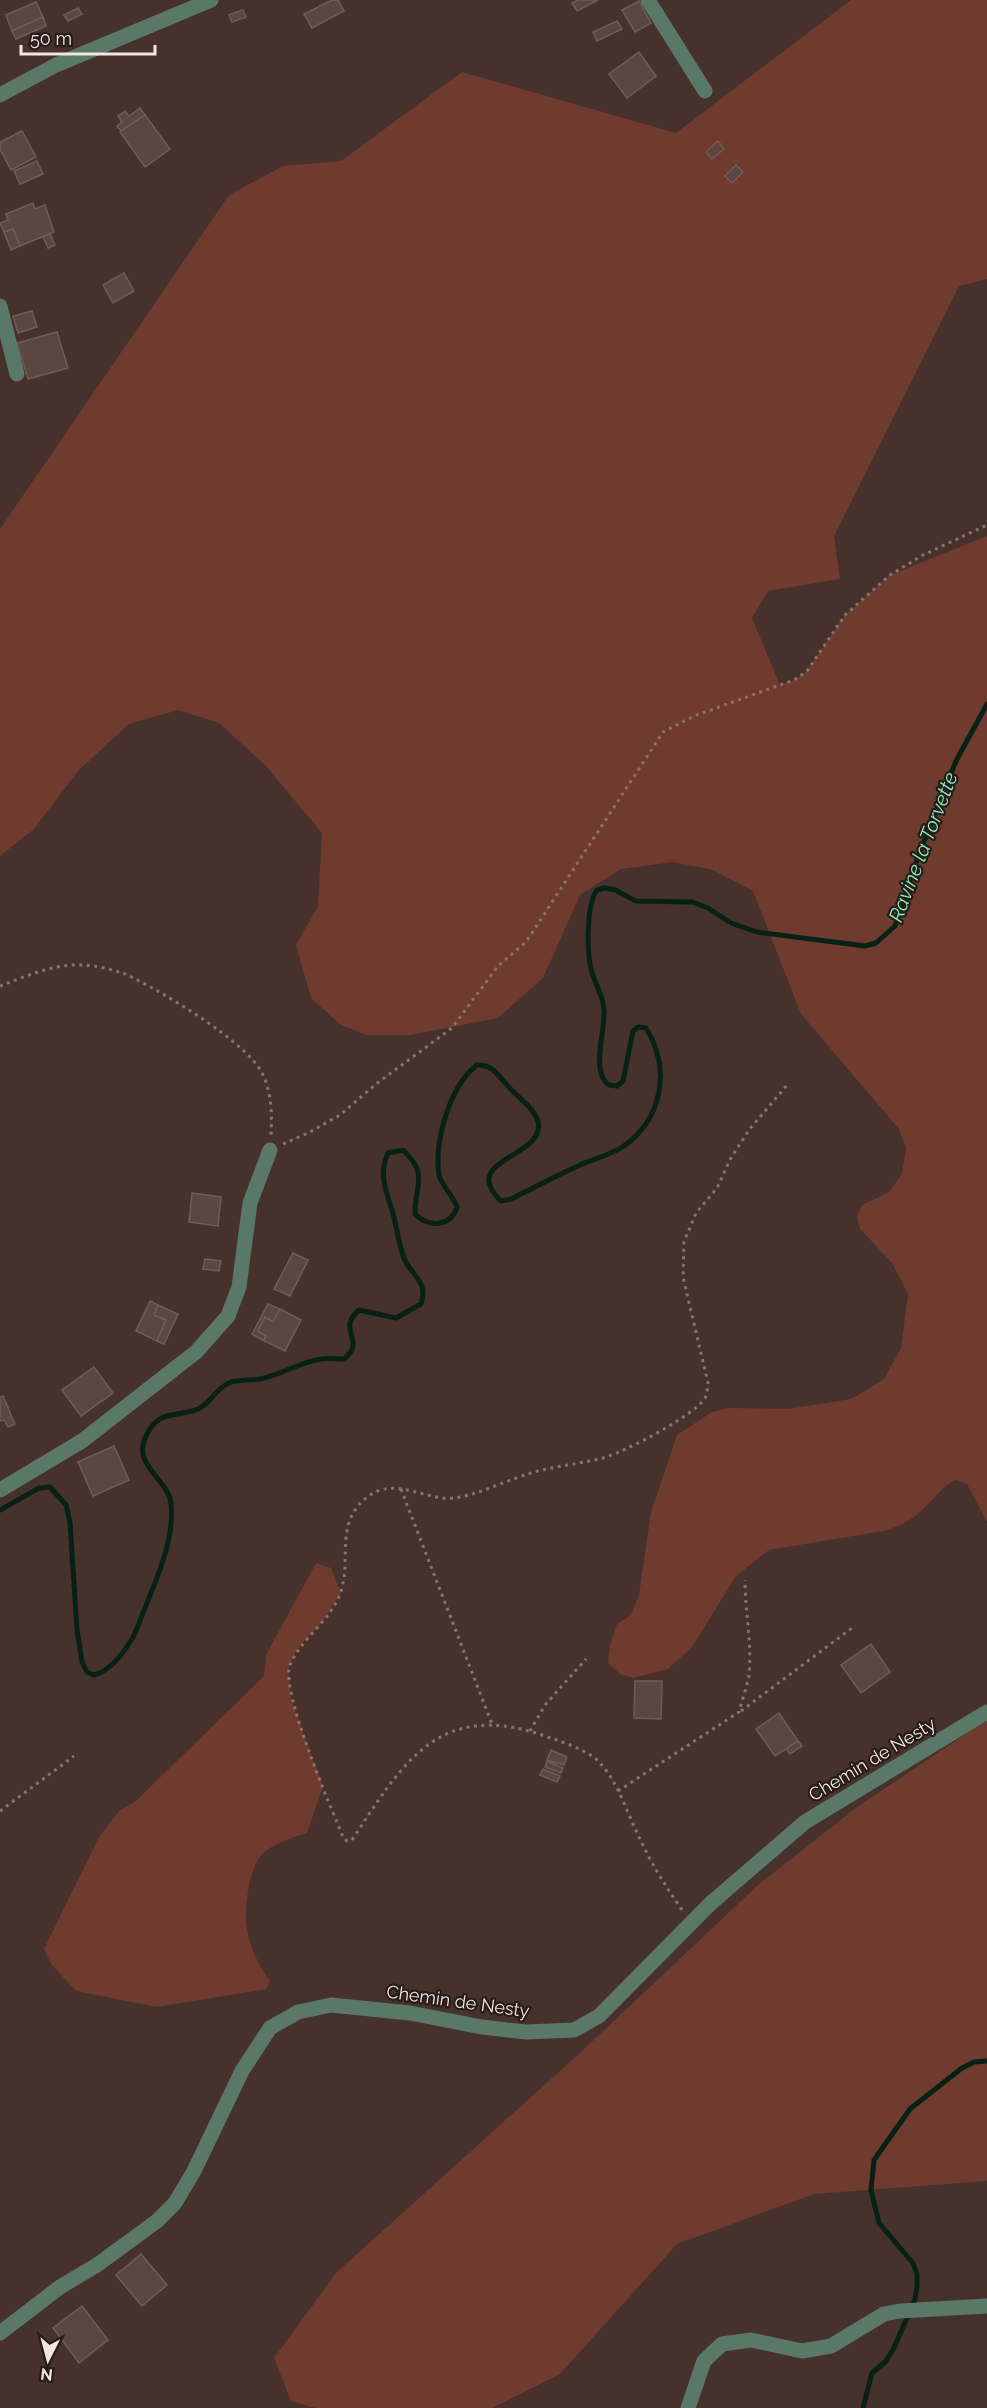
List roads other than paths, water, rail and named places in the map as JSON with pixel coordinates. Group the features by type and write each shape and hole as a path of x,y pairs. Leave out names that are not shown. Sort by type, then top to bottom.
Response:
{"street":[{"path":"0,95 56,65 211,0"},
{"path":"648,0 705,91"},
{"path":"0,306 17,374"},
{"path":"0,1490 82,1441 196,1352 228,1316 239,1287 250,1203 270,1150"},
{"name":"Chemin de Nesty","path":"0,2332 60,2287 97,2265 157,2221 175,2203 194,2171 242,2071 270,2028 298,2012 331,2005 410,2013 482,2027 526,2032 574,2030 599,2016 691,1924 805,1822 987,1712"},
{"path":"688,2408 704,2361 723,2344 751,2340 802,2351 812,2350 831,2346 884,2314 987,2306"}],"waterway":[{"name":"Ravine la Torvette","path":"0,1510 39,1488 50,1487 66,1505 70,1522 77,1630 82,1662 87,1672 94,1675 105,1670 119,1657 134,1635 159,1573 170,1531 169,1495 144,1456 145,1438 156,1422 168,1416 198,1409 220,1388 229,1383 268,1377 313,1361 344,1359 353,1346 350,1324 352,1317 359,1310 396,1318 421,1304 423,1290 404,1258 383,1178 388,1153 403,1150 416,1166 419,1180 415,1214 433,1223 445,1222 450,1218 457,1207 439,1175 439,1146 452,1100 467,1074 477,1065 483,1065 495,1072 529,1107 538,1122 537,1134 529,1144 495,1167 489,1176 490,1187 501,1201 511,1199 582,1164 619,1149 637,1135 647,1121 655,1107 660,1076 659,1059 646,1028 638,1027 633,1031 623,1081 617,1086 609,1085 603,1079 600,1071 604,1009 591,969 588,940 589,917 593,897 597,890 605,888 615,890 636,901 692,902 708,908 731,923 757,932 865,946 876,943 895,926 918,857 956,761 987,704"},
{"path":"863,2408 872,2373 886,2361 894,2348 915,2299 917,2287 917,2274 913,2263 879,2223 871,2190 874,2160 910,2109 962,2068 974,2062 987,2061"}]}
